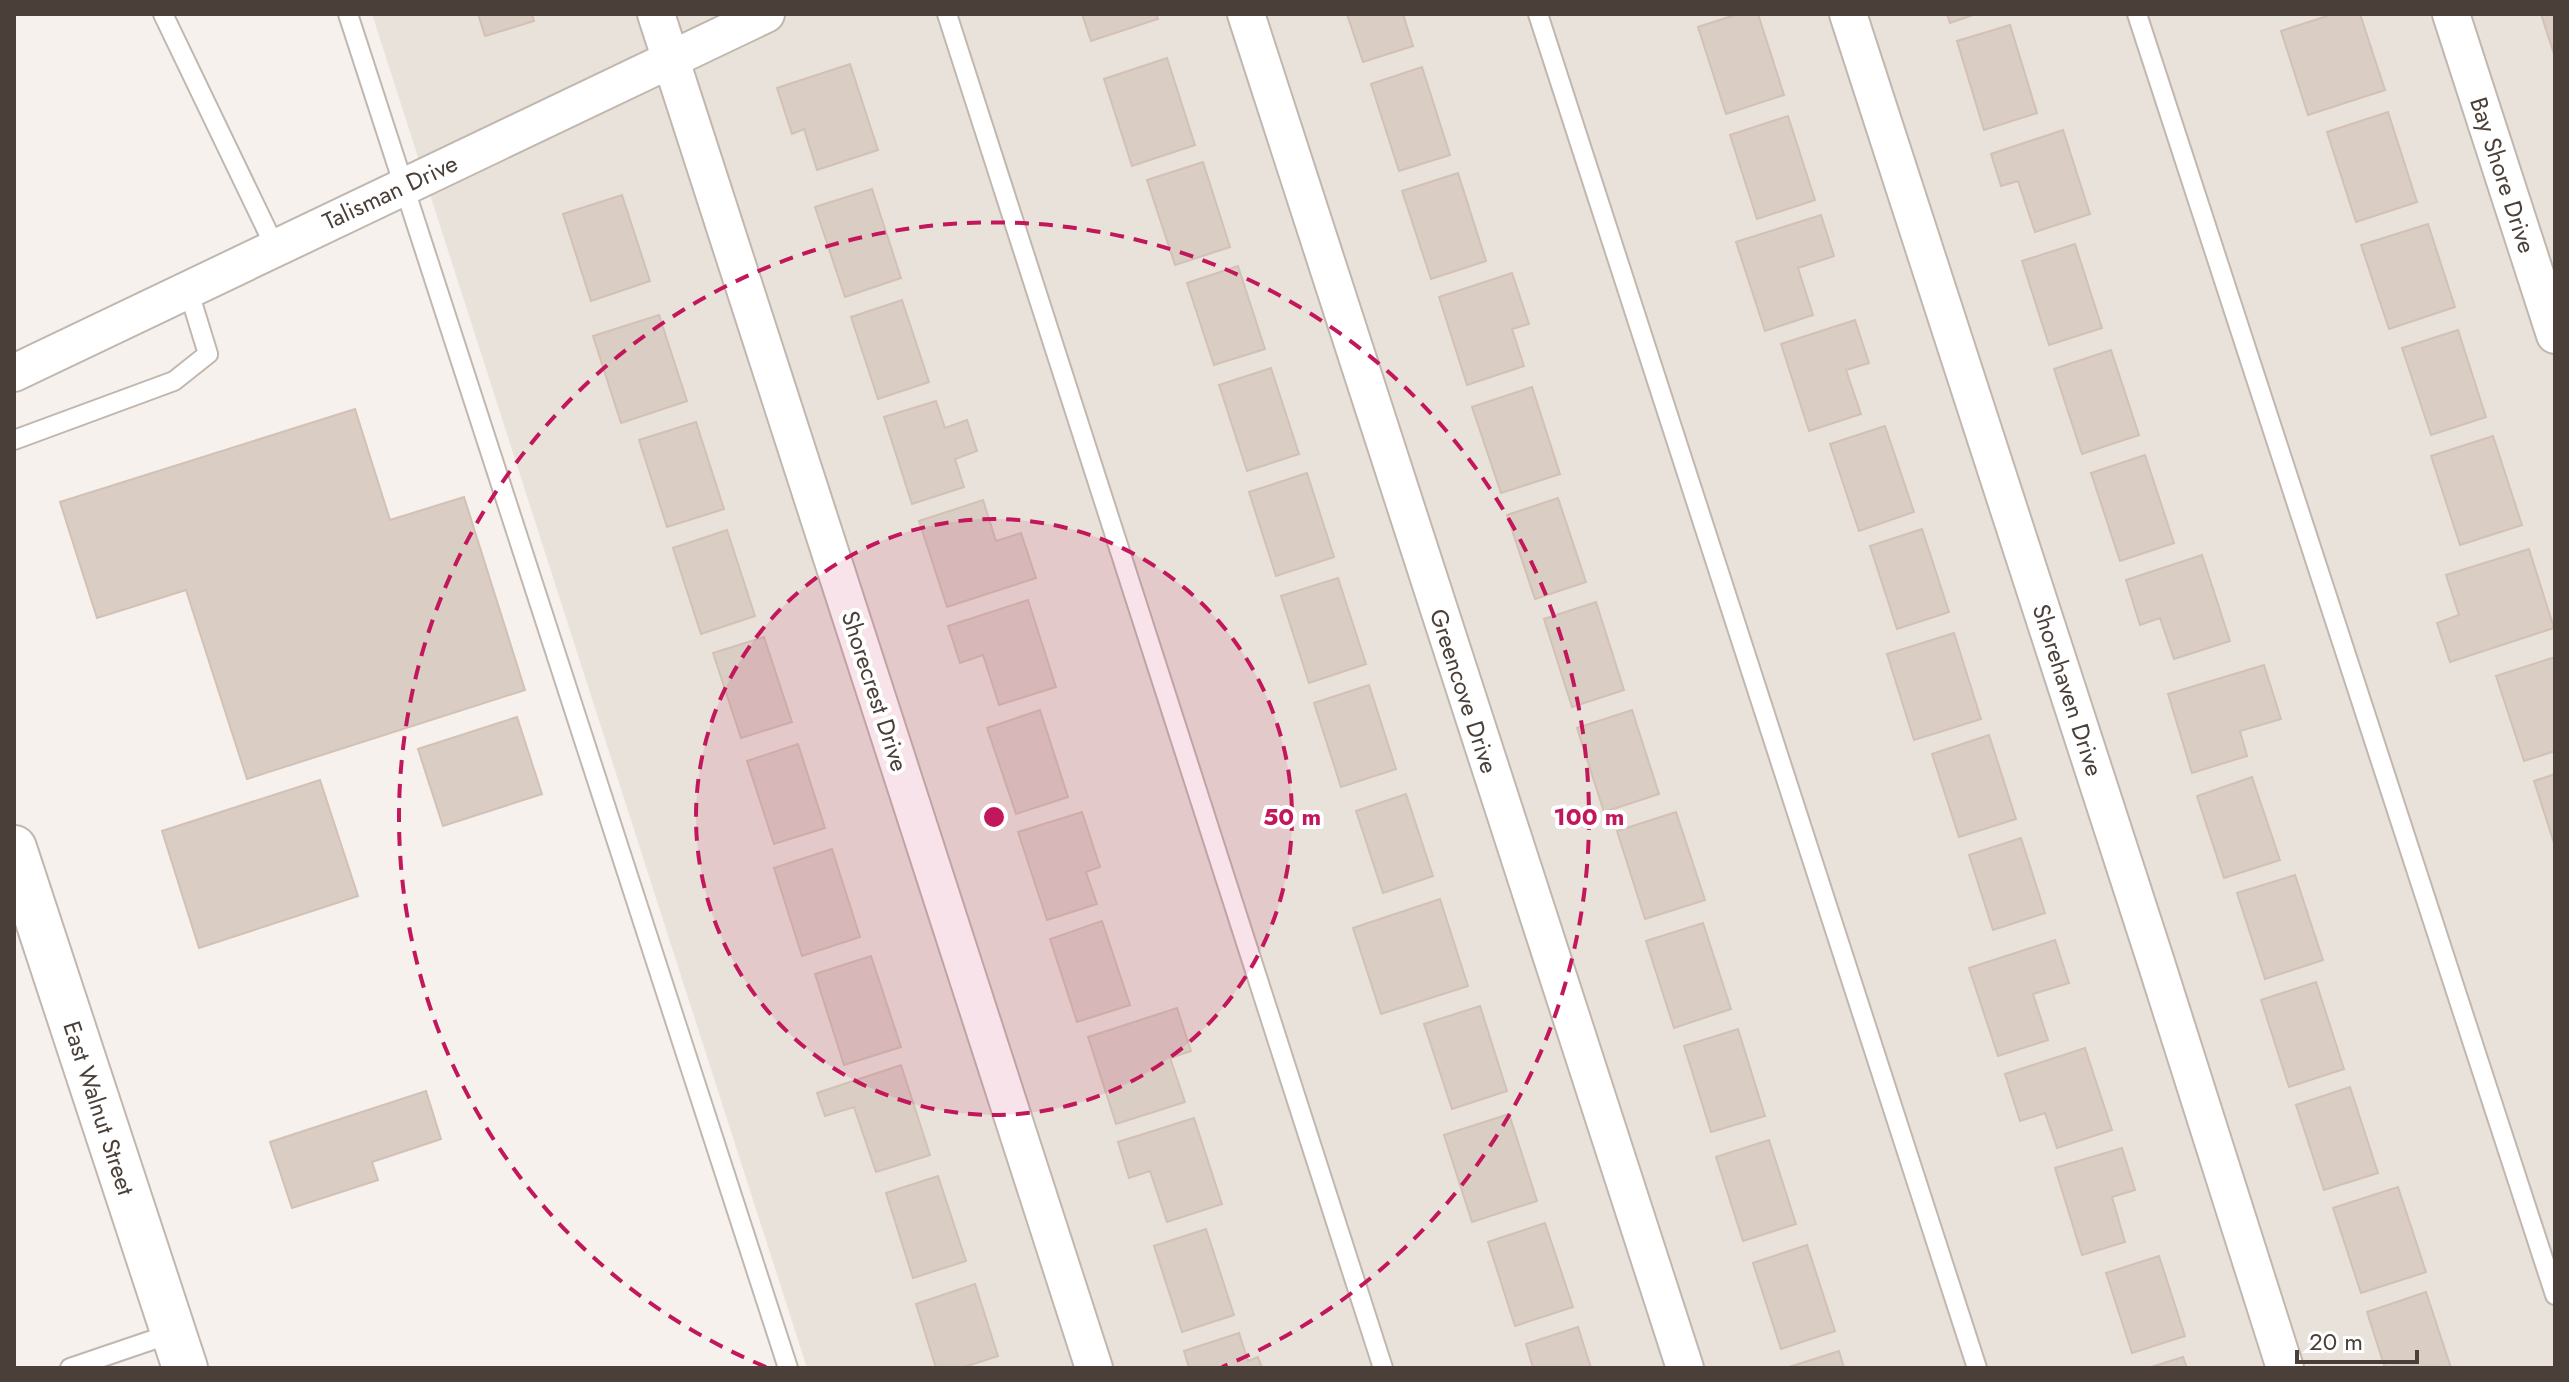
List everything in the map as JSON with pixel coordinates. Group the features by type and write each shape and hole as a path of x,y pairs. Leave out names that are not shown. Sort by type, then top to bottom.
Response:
{"street":[{"name":"Shorecrest Drive","path":"656,14 1094,1368"},
{"name":"Talisman Drive","path":"14,373 766,14"},
{"name":"Greencove Drive","path":"1246,14 1685,1368"},
{"name":"Shorehaven Drive","path":"1848,14 2285,1368"},
{"name":"Bay Shore Drive","path":"2451,14 2555,335"},
{"name":"East Walnut Street","path":"14,848 179,1350"}],"lane":[{"path":"163,14 275,247"},
{"path":"348,14 788,1368"},
{"path":"947,14 1383,1368"},
{"path":"1538,14 1977,1368"},
{"path":"2137,14 2555,1295"},
{"path":"14,440 174,381 208,354 188,289"},
{"path":"70,1368 179,1350"}],"shaded area":[{"path":"372,14 2555,14 2555,1368 807,1368"}],"building":[{"path":"478,14 532,14 534,21 485,36"},
{"path":"1082,14 1156,14 1158,19 1091,41"},
{"path":"1347,14 1403,14 1413,46 1363,62"},
{"path":"1738,14 1758,14 1784,95 1726,114 1698,27"},
{"path":"1947,14 1976,14 1950,23"},
{"path":"2333,14 2360,14 2385,90 2308,115 2281,31"},
{"path":"2541,14 2555,14 2555,57"},
{"path":"2010,25 2037,113 1984,130 1957,41"},
{"path":"1167,58 1195,145 1132,166 1104,79"},
{"path":"850,64 878,150 817,170 804,129 792,134 777,88"},
{"path":"1422,67 1450,155 1399,171 1371,84"},
{"path":"2388,112 2417,202 2356,222 2327,132"},
{"path":"1788,116 1815,200 1757,219 1730,135"},
{"path":"2063,130 2090,214 2035,232 2018,181 2001,186 1991,154"},
{"path":"1203,162 1230,247 1175,265 1147,180"},
{"path":"1458,173 1486,261 1431,279 1402,191"},
{"path":"872,189 901,278 845,297 815,207"},
{"path":"622,195 650,281 591,301 563,214"},
{"path":"1821,215 1834,256 1798,268 1813,315 1765,331 1736,242"},
{"path":"2428,224 2455,307 2389,329 2361,245"},
{"path":"2075,244 2102,328 2049,345 2022,261"},
{"path":"1238,266 1265,349 1214,365 1187,283"},
{"path":"1512,273 1529,324 1512,329 1524,366 1467,385 1439,297"},
{"path":"902,300 929,382 878,399 851,317"},
{"path":"659,315 687,401 621,423 593,336"},
{"path":"1855,320 1869,363 1846,370 1861,414 1809,431 1781,344"},
{"path":"2458,330 2486,417 2431,435 2402,348"},
{"path":"2111,350 2139,435 2082,454 2054,369"},
{"path":"1271,368 1299,454 1247,471 1219,385"},
{"path":"1532,387 1560,474 1501,493 1472,407"},
{"path":"936,401 945,428 967,420 977,451 955,459 964,487 912,504 884,417"},
{"path":"355,409 390,520 464,497 525,690 247,779 186,590 97,618 60,502"},
{"path":"696,422 724,509 667,527 639,440"},
{"path":"1885,426 1914,512 1859,531 1830,444"},
{"path":"2493,436 2522,525 2460,545 2431,456"},
{"path":"2145,455 2174,543 2120,561 2091,473"},
{"path":"1307,473 1334,557 1276,576 1249,492"},
{"path":"1558,498 1586,582 1535,599 1507,515"},
{"path":"983,500 996,541 1021,533 1036,578 947,607 919,521"},
{"path":"1922,529 1949,612 1897,629 1870,546"},
{"path":"727,530 755,616 701,634 673,548"},
{"path":"2529,549 2554,628 2450,662 2437,623 2459,615 2446,575"},
{"path":"2202,555 2230,641 2174,659 2160,618 2140,625 2126,580"},
{"path":"1338,578 1366,664 1309,683 1281,596"},
{"path":"1028,600 1056,687 999,705 983,655 960,663 948,626"},
{"path":"1596,602 1624,690 1572,707 1544,619"},
{"path":"1954,633 1981,719 1914,740 1887,654"},
{"path":"764,637 792,722 741,738 713,653"},
{"path":"2555,657 2555,751 2524,761 2496,676"},
{"path":"2264,665 2281,719 2240,731 2247,756 2192,773 2168,694"},
{"path":"1369,685 1396,769 1341,787 1314,703"},
{"path":"1040,710 1068,797 1016,814 987,728"},
{"path":"1632,710 1659,794 1604,812 1577,728"},
{"path":"517,717 542,794 443,826 418,749"},
{"path":"1989,735 2016,819 1959,837 1932,754"},
{"path":"798,744 825,828 774,844 747,761"},
{"path":"2555,774 2555,846 2534,781"},
{"path":"2252,777 2280,860 2224,878 2197,796"},
{"path":"320,780 358,896 199,948 162,831"},
{"path":"1406,794 1433,876 1383,893 1356,811"},
{"path":"1082,812 1100,867 1086,872 1097,904 1047,920 1018,832"},
{"path":"1676,812 1705,900 1645,919 1617,831"},
{"path":"2021,838 2045,913 1993,930 1969,855"},
{"path":"832,849 860,937 802,956 774,868"},
{"path":"2295,875 2323,960 2265,979 2237,893"},
{"path":"1440,899 1468,986 1381,1014 1353,928"},
{"path":"1102,921 1130,1005 1077,1022 1050,939"},
{"path":"1703,923 1731,1009 1674,1028 1646,941"},
{"path":"2055,940 2069,983 2033,994 2048,1040 1998,1056 1969,968"},
{"path":"871,956 901,1047 844,1065 815,974"},
{"path":"2316,982 2344,1069 2289,1087 2261,1000"},
{"path":"1480,1006 1507,1091 1452,1109 1424,1024"},
{"path":"1177,1008 1191,1051 1170,1058 1185,1102 1116,1124 1088,1037"},
{"path":"1738,1029 1765,1116 1711,1132 1684,1046"},
{"path":"2085,1048 2112,1130 2057,1148 2045,1113 2020,1121 2005,1074"},
{"path":"901,1065 930,1155 876,1172 854,1107 825,1116 817,1093"},
{"path":"2350,1087 2378,1173 2324,1190 2296,1105"},
{"path":"426,1091 441,1139 372,1162 378,1180 292,1208 270,1142"},
{"path":"1509,1114 1537,1201 1472,1222 1444,1135"},
{"path":"1194,1118 1222,1204 1167,1222 1150,1171 1129,1178 1118,1142"},
{"path":"1769,1140 1796,1224 1743,1241 1716,1157"},
{"path":"2122,1148 2135,1190 2112,1197 2125,1242 2082,1255 2055,1168"},
{"path":"938,1176 966,1261 913,1278 886,1193"},
{"path":"2398,1187 2426,1272 2361,1293 2333,1208"},
{"path":"1545,1223 1573,1307 1515,1326 1488,1242"},
{"path":"1206,1229 1234,1315 1182,1332 1154,1246"},
{"path":"1807,1245 1835,1331 1781,1349 1753,1263"},
{"path":"2159,1256 2185,1336 2132,1353 2106,1273"},
{"path":"975,1284 998,1356 961,1368 936,1368 916,1304"},
{"path":"2426,1292 2451,1368 2385,1368 2367,1312"},
{"path":"1578,1327 1591,1368 1533,1368 1526,1344"},
{"path":"1239,1333 1248,1361 1258,1357 1262,1368 1189,1368 1184,1351"},
{"path":"1839,1351 1844,1368 1786,1368"},
{"path":"2183,1357 2187,1368 2148,1368"}]}
